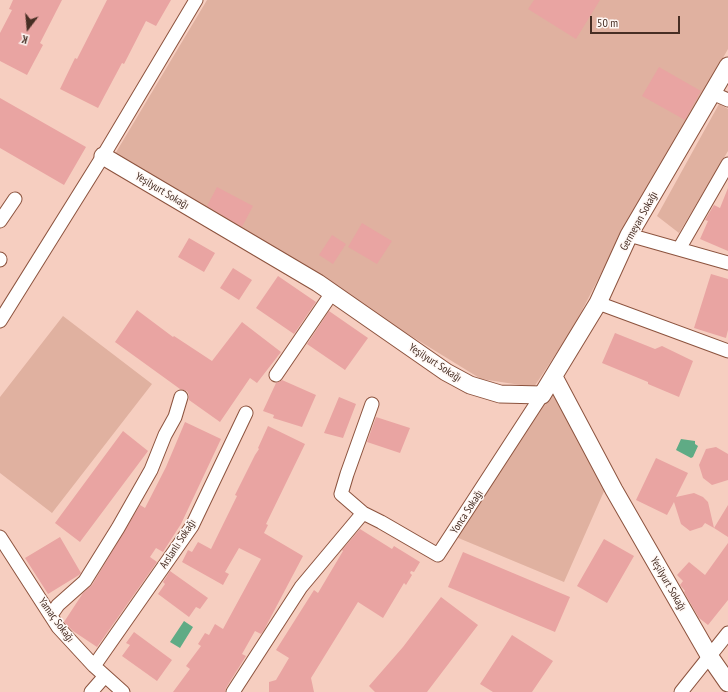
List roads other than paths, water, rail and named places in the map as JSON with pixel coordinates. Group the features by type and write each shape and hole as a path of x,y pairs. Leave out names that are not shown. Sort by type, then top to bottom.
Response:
{"main road":[{"name":"Germeyan Sokağı","path":"554,377 598,303 629,235 728,66"},
{"name":"Yeşilyurt Sokağı","path":"103,156 318,283 446,372 470,385 500,394 542,395"},
{"name":"Yeşilyurt Sokağı","path":"554,377 614,490 710,657 728,683"},
{"path":"542,395 554,377"}],"street":[{"path":"0,321 103,156 196,0"},
{"path":"712,93 728,100"},
{"path":"679,249 728,164"},
{"path":"0,221 15,199"},
{"path":"629,235 728,263"},
{"path":"276,375 332,293"},
{"path":"598,303 728,351"},
{"name":"Yonca Sokağı","path":"372,404 341,494 363,513 438,555 542,395"},
{"path":"51,615 58,605 85,581 118,528 151,470 175,417 181,397"},
{"name":"Arslanlı Sokağı","path":"94,666 192,526 246,413"},
{"path":"233,692 301,587 363,513"},
{"name":"Yamaç Sokağı","path":"0,537 58,627 94,666 123,692"},
{"path":"681,692 728,633"},
{"path":"91,692 105,676"}]}
